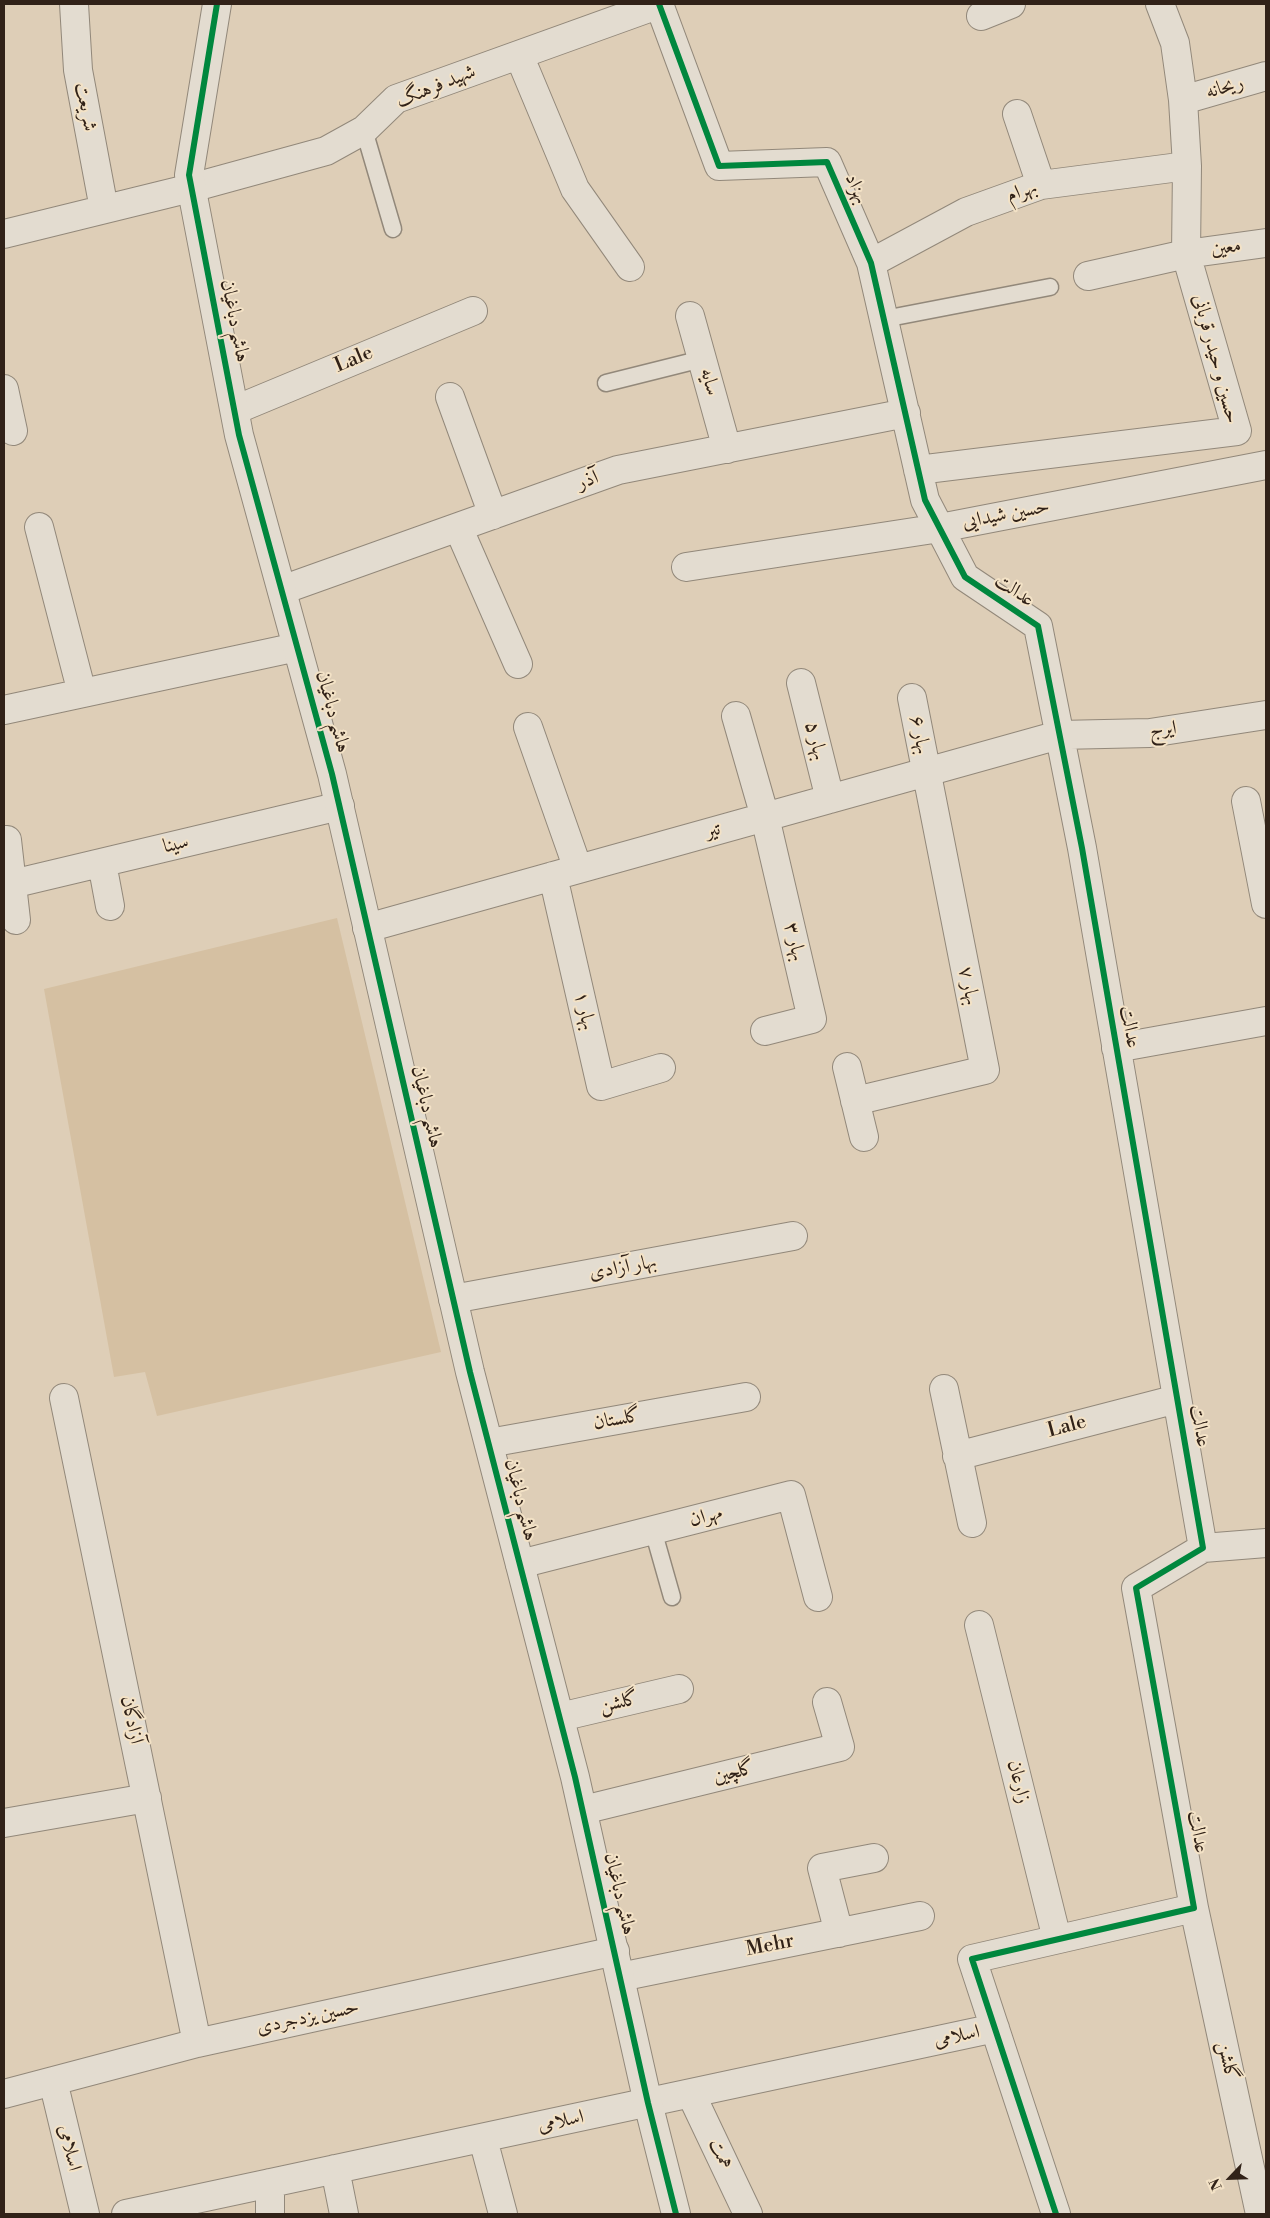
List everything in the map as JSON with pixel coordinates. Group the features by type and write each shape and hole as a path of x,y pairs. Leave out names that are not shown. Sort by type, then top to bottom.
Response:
{"street":[{"name":"شریعت","path":"74,4 78,70 104,210"},
{"name":"هاشم دباغیان","path":"217,4 189,175 239,435 340,806 453,1299 583,1810 648,2103 676,2214"},
{"name":"شهید فرهنگ","path":"4,234 191,188 326,151 364,130 396,99 660,4"},
{"name":"بهزاد","path":"660,4 719,166 826,162 871,262 918,470"},
{"path":"981,16 1011,4"},
{"name":"حسین و حیدر قربانی","path":"918,470 1238,431 1186,254 1187,166 1184,100 1175,43 1160,4"},
{"path":"519,55 575,189 630,267"},
{"name":"ریحانه","path":"1184,100 1266,76"},
{"path":"1018,114 1041,185"},
{"name":"بهرام","path":"871,262 966,212 1041,185 1187,166"},
{"name":"معین","path":"1088,276 1186,254 1266,243"},
{"name":"Lale","path":"235,410 473,311"},
{"name":"سایه","path":"690,316 727,449"},
{"path":"4,389 13,430"},
{"path":"450,397 493,515"},
{"name":"آذر","path":"282,590 618,470 906,413"},
{"name":"حسین شیدایی","path":"686,567 940,528 1266,465"},
{"name":"عدالت","path":"918,470 925,500 965,577 1038,626 1082,848 1203,1548 1136,1588 1194,1908"},
{"path":"39,527 82,694"},
{"path":"458,527 518,664"},
{"path":"4,710 297,647"},
{"name":"بهار ۵","path":"801,683 830,799"},
{"name":"بهار ۶","path":"912,698 926,772"},
{"name":"ایرج","path":"1059,735 1150,733 1266,715"},
{"path":"736,716 764,817"},
{"path":"528,727 565,873"},
{"name":"تیر","path":"367,928 1059,735"},
{"name":"بهار ۷","path":"855,1101 985,1070 926,772"},
{"path":"1246,801 1266,904"},
{"name":"سینا","path":"12,884 340,806"},
{"name":"بهار ۳","path":"764,817 812,1019 765,1031"},
{"path":"7,840 16,920"},
{"path":"102,863 110,906"},
{"name":"بهار ۱","path":"565,873 601,1086 660,1068"},
{"path":"1116,1048 1266,1021"},
{"path":"847,1068 864,1137"},
{"name":"بهار آزادی","path":"453,1299 793,1236"},
{"path":"944,1389 972,1523"},
{"name":"گلستان","path":"489,1443 746,1397"},
{"name":"آزادگان","path":"64,1398 197,2043"},
{"name":"Lale","path":"957,1456 1177,1399"},
{"name":"مهران","path":"520,1564 791,1495 818,1596"},
{"path":"1203,1548 1266,1543"},
{"name":"زارعان","path":"979,1625 1057,1940"},
{"name":"گلشن","path":"560,1717 679,1688"},
{"name":"گلچین","path":"583,1810 840,1747 827,1702"},
{"path":"4,1823 146,1798"},
{"path":"839,1933 822,1868 874,1858"},
{"path":"1056,2214 972,1959 1194,1908"},
{"name":"گلشن","path":"1194,1908 1260,2214"},
{"name":"Mehr","path":"618,1964 839,1933 920,1916"},
{"name":"حسین یزدجردی","path":"4,2094 197,2043 618,1964"},
{"name":"اسلامی","path":"126,2214 995,2028"},
{"name":"اسلامی","path":"53,2081 84,2214"},
{"name":"همت","path":"691,2094 748,2214"},
{"path":"483,2139 503,2214"},
{"path":"335,2170 344,2214"},
{"path":"270,2183 270,2214"}],"lane":[{"path":"364,130 393,230"},
{"path":"884,319 1050,287"},
{"path":"606,383 702,359"},
{"path":"653,1530 672,1598"}],"shaded area":[{"path":"337,918 441,1352 157,1416 145,1372 114,1377 44,989"}],"cycle path":[{"path":"217,4 189,175 239,435 332,774 470,1372 575,1777 648,2103 676,2214"},
{"path":"659,4 719,166 827,162 871,263 925,500 965,577 1038,626 1082,848 1203,1548 1136,1588 1194,1908 972,1959 1056,2214"}]}
